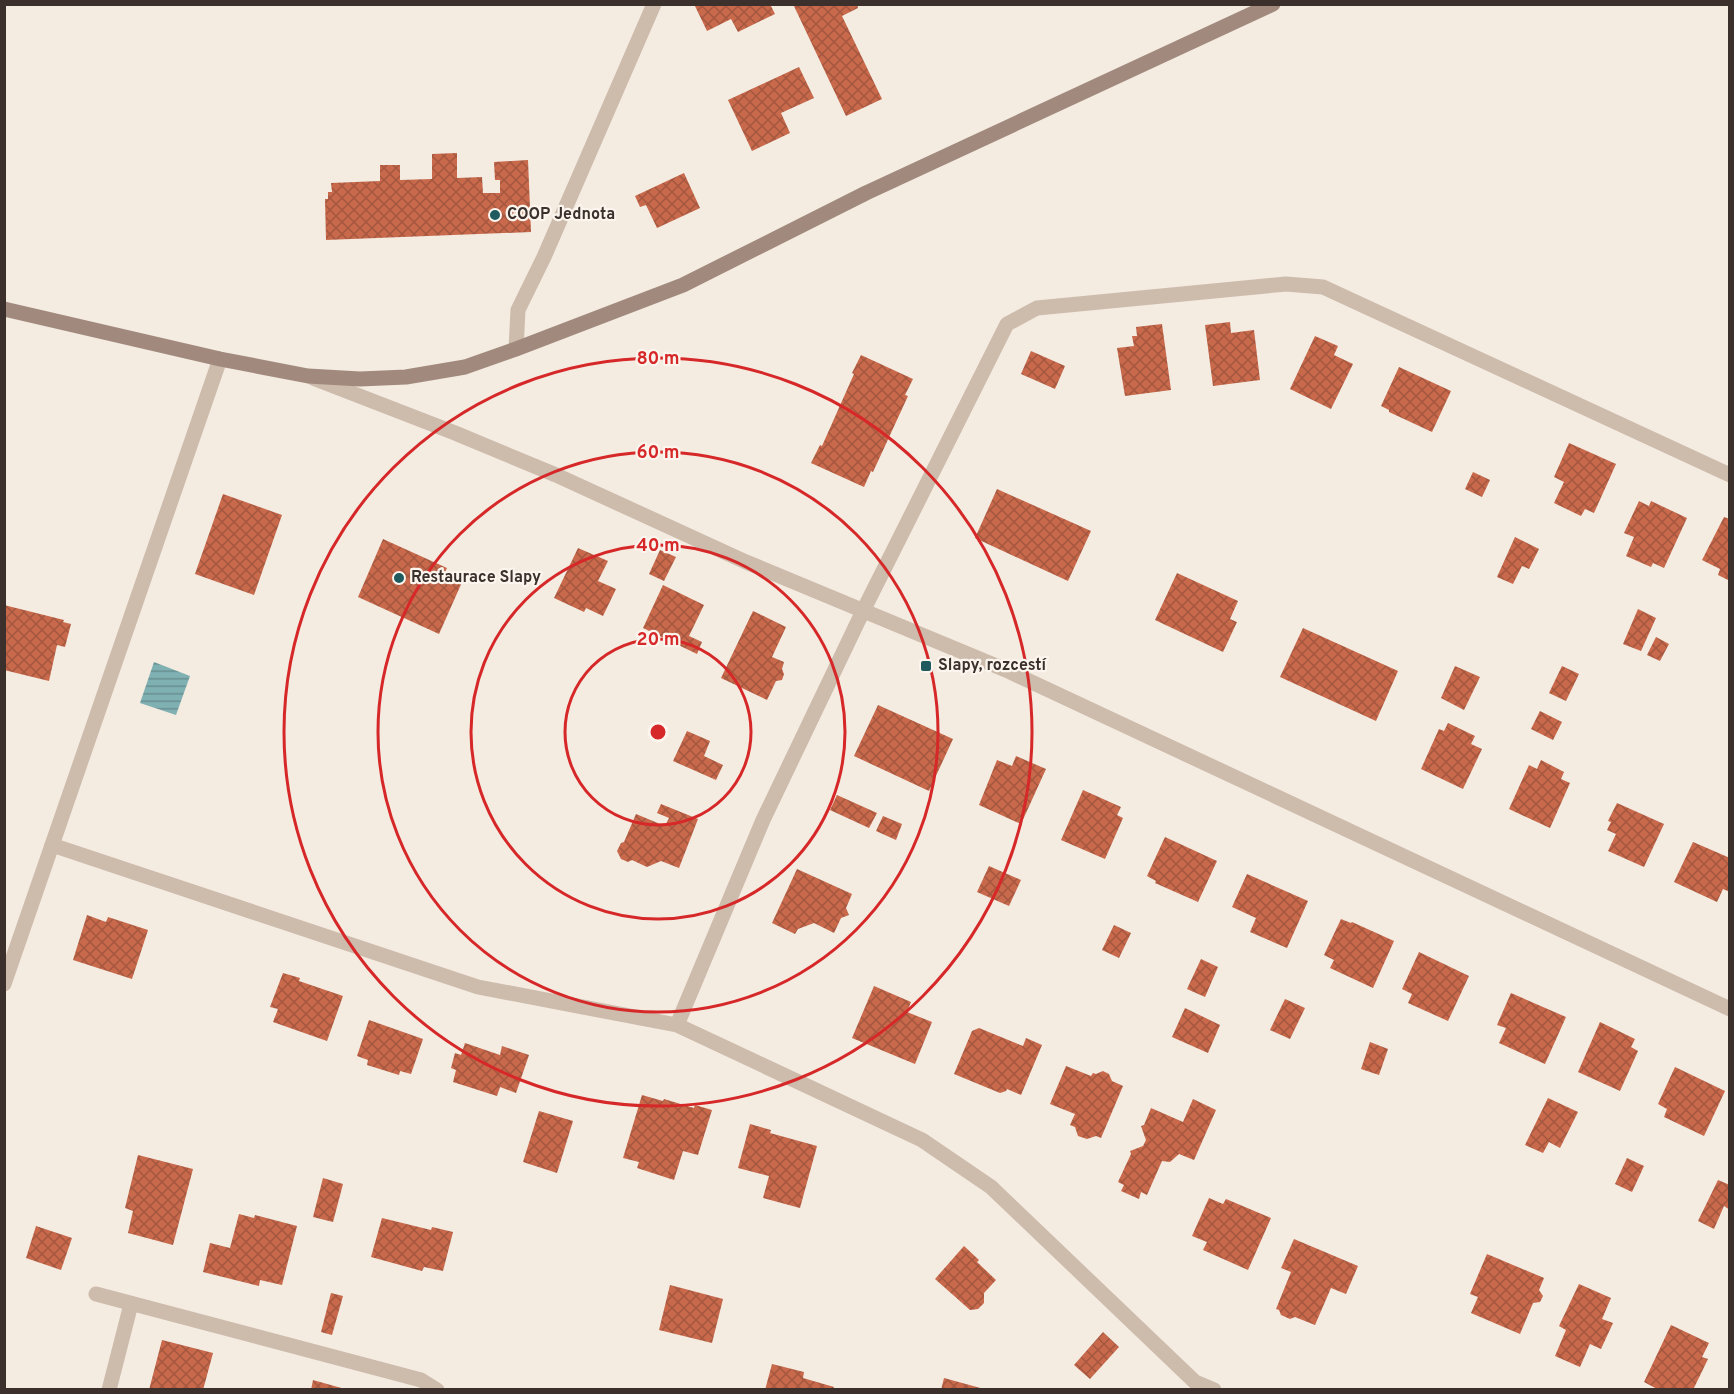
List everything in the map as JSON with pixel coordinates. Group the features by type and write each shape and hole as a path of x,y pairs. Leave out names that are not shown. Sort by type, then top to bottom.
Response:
{"main road":[{"path":"4,309 219,360 308,376 360,379 406,377 465,367 683,285 888,182 1273,4"}],"street":[{"path":"516,349 518,310 544,257 654,4"},
{"path":"677,1024 763,820 863,611 1007,324 1037,308 1286,284 1323,287 1730,475"},
{"path":"4,984 219,360"},
{"path":"308,376 546,471 746,562 1006,670 1730,1009"},
{"path":"52,845 478,987 677,1024 922,1140 981,1180 991,1187 1194,1386 1214,1389"},
{"path":"96,1294 421,1380 437,1389"},
{"path":"109,1389 131,1304"}],"water":[{"path":"154,662 190,676 176,715 140,703"}],"building":[{"path":"694,4 770,4 775,14 738,32 731,19 707,31"},
{"path":"793,4 857,4 858,8 842,16 882,99 846,116"},
{"path":"799,67 814,98 781,113 790,133 752,151 728,100"},
{"path":"457,153 457,178 482,177 483,193 500,193 500,180 495,180 494,162 528,160 531,232 326,240 325,199 328,199 328,192 332,192 331,183 380,181 380,165 400,165 400,180 432,179 432,154"},
{"path":"684,173 700,208 657,228 646,205 640,207 635,196"},
{"path":"1230,322 1231,333 1254,330 1260,380 1213,386 1205,325"},
{"path":"1162,324 1171,390 1125,396 1117,348 1134,346 1132,336 1137,336 1136,327"},
{"path":"1315,336 1338,346 1334,355 1353,364 1331,409 1290,389"},
{"path":"1031,351 1065,366 1055,389 1021,374"},
{"path":"861,355 913,379 905,395 908,396 864,487 811,463 820,445 822,446"},
{"path":"1399,367 1451,391 1432,432 1381,406"},
{"path":"1569,443 1616,464 1594,513 1585,509 1581,516 1554,503 1564,482 1554,477"},
{"path":"1473,472 1490,480 1482,497 1465,489"},
{"path":"997,489 1091,531 1068,581 975,538"},
{"path":"223,494 282,515 254,595 195,574"},
{"path":"1639,501 1649,506 1651,501 1687,518 1664,568 1653,563 1651,567 1626,556 1634,537 1624,533"},
{"path":"1724,517 1730,519 1730,581 1718,575 1720,569 1702,560"},
{"path":"1515,537 1539,549 1529,569 1522,566 1513,584 1497,577"},
{"path":"383,539 447,568 445,572 463,580 439,634 358,597"},
{"path":"578,548 608,561 598,581 616,589 603,616 586,608 584,612 554,598"},
{"path":"660,550 676,557 664,581 649,574"},
{"path":"1177,573 1238,601 1230,619 1237,622 1223,652 1155,620"},
{"path":"663,585 704,605 689,636 702,642 697,654 643,628"},
{"path":"4,605 64,620 63,622 71,624 65,647 57,645 49,681 4,670"},
{"path":"1638,609 1656,618 1641,651 1623,644"},
{"path":"753,611 786,627 772,657 784,662 782,669 784,674 782,680 776,681 767,700 721,678"},
{"path":"1303,628 1398,671 1376,721 1280,677"},
{"path":"1656,637 1669,644 1660,661 1647,655"},
{"path":"1455,666 1480,677 1464,710 1441,698"},
{"path":"1562,666 1579,674 1566,701 1549,693"},
{"path":"878,705 953,739 929,791 854,756"},
{"path":"1540,711 1562,722 1553,740 1531,729"},
{"path":"1448,723 1475,736 1471,744 1482,749 1463,789 1421,769 1439,729 1444,731"},
{"path":"687,731 710,741 704,756 723,765 716,780 673,761"},
{"path":"1016,756 1046,769 1021,824 979,805 997,760 1012,766"},
{"path":"1541,760 1564,772 1561,779 1570,783 1550,828 1509,809 1529,765 1537,769"},
{"path":"1083,790 1121,807 1117,815 1123,818 1105,859 1061,840"},
{"path":"837,795 877,813 869,828 830,810"},
{"path":"1617,803 1664,824 1644,867 1608,851 1616,834 1607,830 1611,822 1608,821"},
{"path":"661,804 698,819 679,868 661,861 647,867 632,860 628,862 621,859 617,851 624,842 636,814 665,826 669,818 657,813"},
{"path":"883,816 902,824 896,840 876,831"},
{"path":"1165,837 1217,861 1198,902 1155,883 1156,881 1147,876"},
{"path":"1693,842 1730,858 1730,892 1723,889 1717,902 1674,882"},
{"path":"989,866 1021,880 1009,906 977,892"},
{"path":"797,869 852,894 846,908 849,915 841,918 834,933 814,923 798,929 795,934 772,923"},
{"path":"1247,874 1308,901 1287,948 1250,932 1256,918 1232,907"},
{"path":"87,915 106,922 108,917 148,930 132,979 73,960"},
{"path":"1341,919 1394,941 1373,988 1330,968 1334,960 1324,955"},
{"path":"1114,925 1131,933 1119,958 1102,950"},
{"path":"1419,952 1469,976 1448,1021 1408,1003 1412,994 1402,989"},
{"path":"1201,959 1218,967 1205,997 1187,989"},
{"path":"283,973 343,996 327,1041 273,1022 278,1009 270,1007"},
{"path":"874,986 911,1002 907,1012 932,1022 915,1064 852,1038"},
{"path":"1511,993 1566,1017 1545,1064 1499,1043 1506,1028 1497,1025"},
{"path":"1285,999 1305,1008 1290,1039 1270,1030"},
{"path":"1185,1008 1220,1025 1208,1053 1172,1037"},
{"path":"369,1020 423,1039 411,1074 400,1071 399,1075 367,1065 368,1060 357,1056"},
{"path":"1600,1022 1635,1039 1631,1047 1638,1051 1620,1091 1578,1072"},
{"path":"979,1028 1023,1046 1026,1038 1042,1045 1021,1095 1007,1089 1000,1093 954,1074 972,1031"},
{"path":"1370,1042 1388,1049 1379,1075 1361,1069"},
{"path":"465,1043 500,1055 502,1046 529,1055 516,1093 500,1087 497,1096 453,1082 456,1070 451,1068 455,1053 461,1055"},
{"path":"1066,1066 1091,1076 1093,1073 1103,1071 1109,1074 1112,1081 1123,1086 1101,1138 1096,1136 1087,1139 1078,1136 1075,1127 1070,1125 1075,1114 1050,1104"},
{"path":"1675,1067 1725,1091 1704,1136 1664,1117 1667,1109 1658,1104"},
{"path":"642,1095 694,1108 695,1105 712,1110 698,1155 683,1151 674,1180 637,1168 639,1162 623,1158"},
{"path":"1548,1098 1578,1112 1560,1148 1549,1142 1543,1153 1525,1145"},
{"path":"1193,1099 1216,1110 1194,1160 1179,1154 1170,1162 1162,1161 1147,1195 1141,1192 1139,1199 1121,1191 1124,1185 1118,1182 1131,1154 1130,1151 1143,1146 1146,1140 1141,1126 1144,1125 1151,1108 1183,1122"},
{"path":"539,1111 573,1121 557,1173 523,1162"},
{"path":"750,1124 771,1130 770,1133 817,1146 800,1208 763,1198 769,1176 738,1168"},
{"path":"138,1155 193,1169 173,1245 128,1233 133,1211 125,1208"},
{"path":"1627,1158 1644,1166 1632,1192 1615,1184"},
{"path":"323,1178 343,1184 333,1222 313,1217"},
{"path":"1718,1180 1730,1185 1730,1210 1724,1206 1714,1229 1698,1221"},
{"path":"1209,1198 1223,1204 1226,1199 1271,1218 1248,1270 1203,1250 1207,1242 1192,1236"},
{"path":"239,1214 254,1218 255,1215 297,1226 282,1285 260,1280 259,1286 203,1272 210,1243 230,1248"},
{"path":"382,1218 431,1230 432,1227 453,1232 443,1271 424,1267 422,1271 371,1257"},
{"path":"36,1226 72,1238 61,1270 26,1258"},
{"path":"1294,1239 1358,1266 1346,1294 1331,1288 1315,1325 1295,1317 1290,1319 1281,1315 1276,1309 1291,1272 1281,1268"},
{"path":"964,1246 996,1280 984,1293 984,1303 978,1309 970,1310 935,1279"},
{"path":"1487,1254 1544,1278 1539,1290 1543,1296 1540,1302 1533,1303 1520,1334 1471,1313 1478,1297 1470,1294"},
{"path":"1579,1284 1611,1298 1602,1319 1613,1323 1601,1349 1590,1344 1580,1367 1555,1356 1566,1330 1559,1326"},
{"path":"670,1285 723,1299 712,1343 659,1330"},
{"path":"331,1293 343,1296 332,1335 321,1332"},
{"path":"1671,1325 1709,1343 1702,1357 1708,1359 1693,1390 1659,1390 1644,1382"},
{"path":"1103,1332 1119,1347 1090,1379 1074,1365"},
{"path":"162,1340 213,1353 203,1390 149,1390"},
{"path":"772,1364 804,1372 803,1378 834,1387 833,1390 765,1390"},
{"path":"944,1378 984,1389 984,1390 941,1390"},
{"path":"313,1380 345,1389 345,1390 311,1390"}],"place":[{"name":"COOP Jednota","path":"495,215"},
{"name":"Restaurace Slapy","path":"399,578"},
{"name":"Slapy, rozcestí","path":"926,666"}]}
